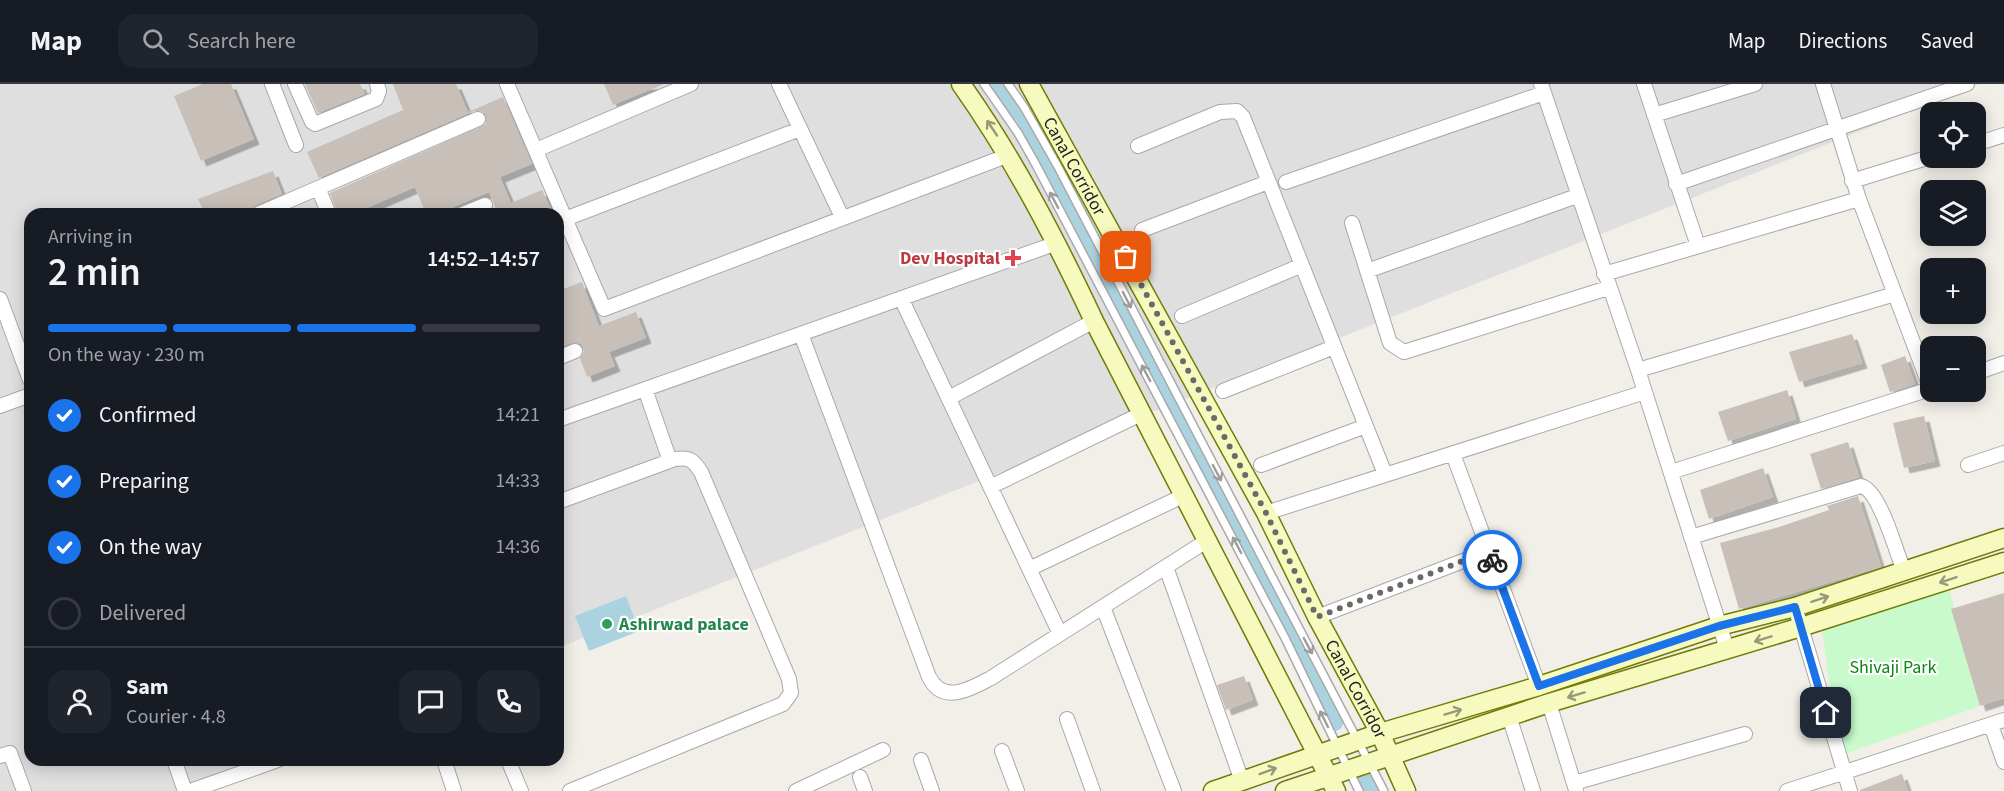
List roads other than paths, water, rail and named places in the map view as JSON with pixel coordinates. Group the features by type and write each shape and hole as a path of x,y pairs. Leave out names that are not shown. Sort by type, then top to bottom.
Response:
{"street":[{"path":"272,84 296,146"},
{"path":"295,84 315,124 376,99 379,91 377,84"},
{"path":"507,84 560,208"},
{"path":"536,150 691,84"},
{"path":"779,84 842,217"},
{"path":"961,84 1009,155 1057,243 1094,321 1332,784"},
{"name":"Canal Corridor","path":"1029,84 1266,513 1317,617 1380,733 1406,791"},
{"path":"1644,84 1698,246"},
{"path":"1654,115 1755,84"},
{"path":"1824,84 1852,181 1920,361"},
{"path":"1676,183 1967,84"},
{"path":"1286,182 1542,88 1608,288 1638,370 1727,650"},
{"path":"1138,146 1220,112 1237,111 1243,117 1300,266 1385,474"},
{"path":"272,208 478,119"},
{"path":"800,129 565,219 604,309 1009,155"},
{"path":"1986,142 2003,138"},
{"path":"1852,181 1920,160"},
{"path":"1142,230 1268,182"},
{"path":"318,188 326,208"},
{"path":"1367,271 1577,196"},
{"path":"1604,274 1859,199"},
{"path":"478,208 485,205"},
{"path":"1352,223 1390,343 1404,352 1608,288"},
{"path":"564,418 1057,243"},
{"path":"1182,316 1300,266"},
{"path":"1638,370 1895,294"},
{"path":"901,298 1060,634"},
{"path":"0,299 24,357"},
{"path":"949,398 1094,321"},
{"path":"801,334 934,687 944,693 955,693 970,688 1208,540"},
{"path":"1223,391 1334,347"},
{"path":"564,356 575,351"},
{"path":"1986,369 2004,363"},
{"path":"645,389 670,460"},
{"path":"1671,472 1920,391"},
{"path":"1266,513 1645,392"},
{"path":"0,406 24,397"},
{"path":"990,487 1143,413"},
{"path":"1261,465 1366,426"},
{"path":"1968,465 2004,453"},
{"path":"1453,454 1539,686"},
{"path":"564,500 670,460 687,457 694,461 701,472 789,679 791,693 783,704 574,790"},
{"path":"1691,537 1861,486 1867,487 1876,498 1904,571"},
{"path":"1029,569 1185,495"},
{"path":"1213,791 1380,733 1539,686 1719,626 1795,607 2004,538"},
{"path":"1317,617 1489,551"},
{"path":"1285,791 1332,784 1348,770 1390,755 1549,703 1727,650 2004,562"},
{"path":"1166,567 1242,781"},
{"path":"1103,607 1173,791"},
{"path":"1795,607 1850,791"},
{"path":"1549,703 1575,787 1745,734"},
{"path":"1509,716 1533,791"},
{"path":"1067,718 1093,791"},
{"path":"1794,790 1997,723 2004,762"},
{"path":"796,791 883,750"},
{"path":"1002,751 1017,791"},
{"path":"0,756 10,753 24,791"},
{"path":"921,760 932,791"},
{"path":"176,766 185,791"},
{"path":"190,791 261,766"},
{"path":"446,766 454,791"},
{"path":"511,766 521,791"},
{"path":"860,777 865,791"}],"lane":[{"path":"984,84 1013,124 1035,163 1281,629 1359,791"},
{"path":"1008,84 1057,165 1384,791"}],"water":[{"name":"Ashirwad palace","path":"626,596 639,631 589,651 575,616"}],"waterway":[{"path":"997,84 1024,118 1335,723"},
{"path":"1364,779 1370,791"}],"place":[{"name":"Dev Hospital","path":"1013,258"},
{"name":"Ashirwad palace","path":"607,624"}],"park label":[{"name":"Shivaji Park","path":"1893,667"}]}
